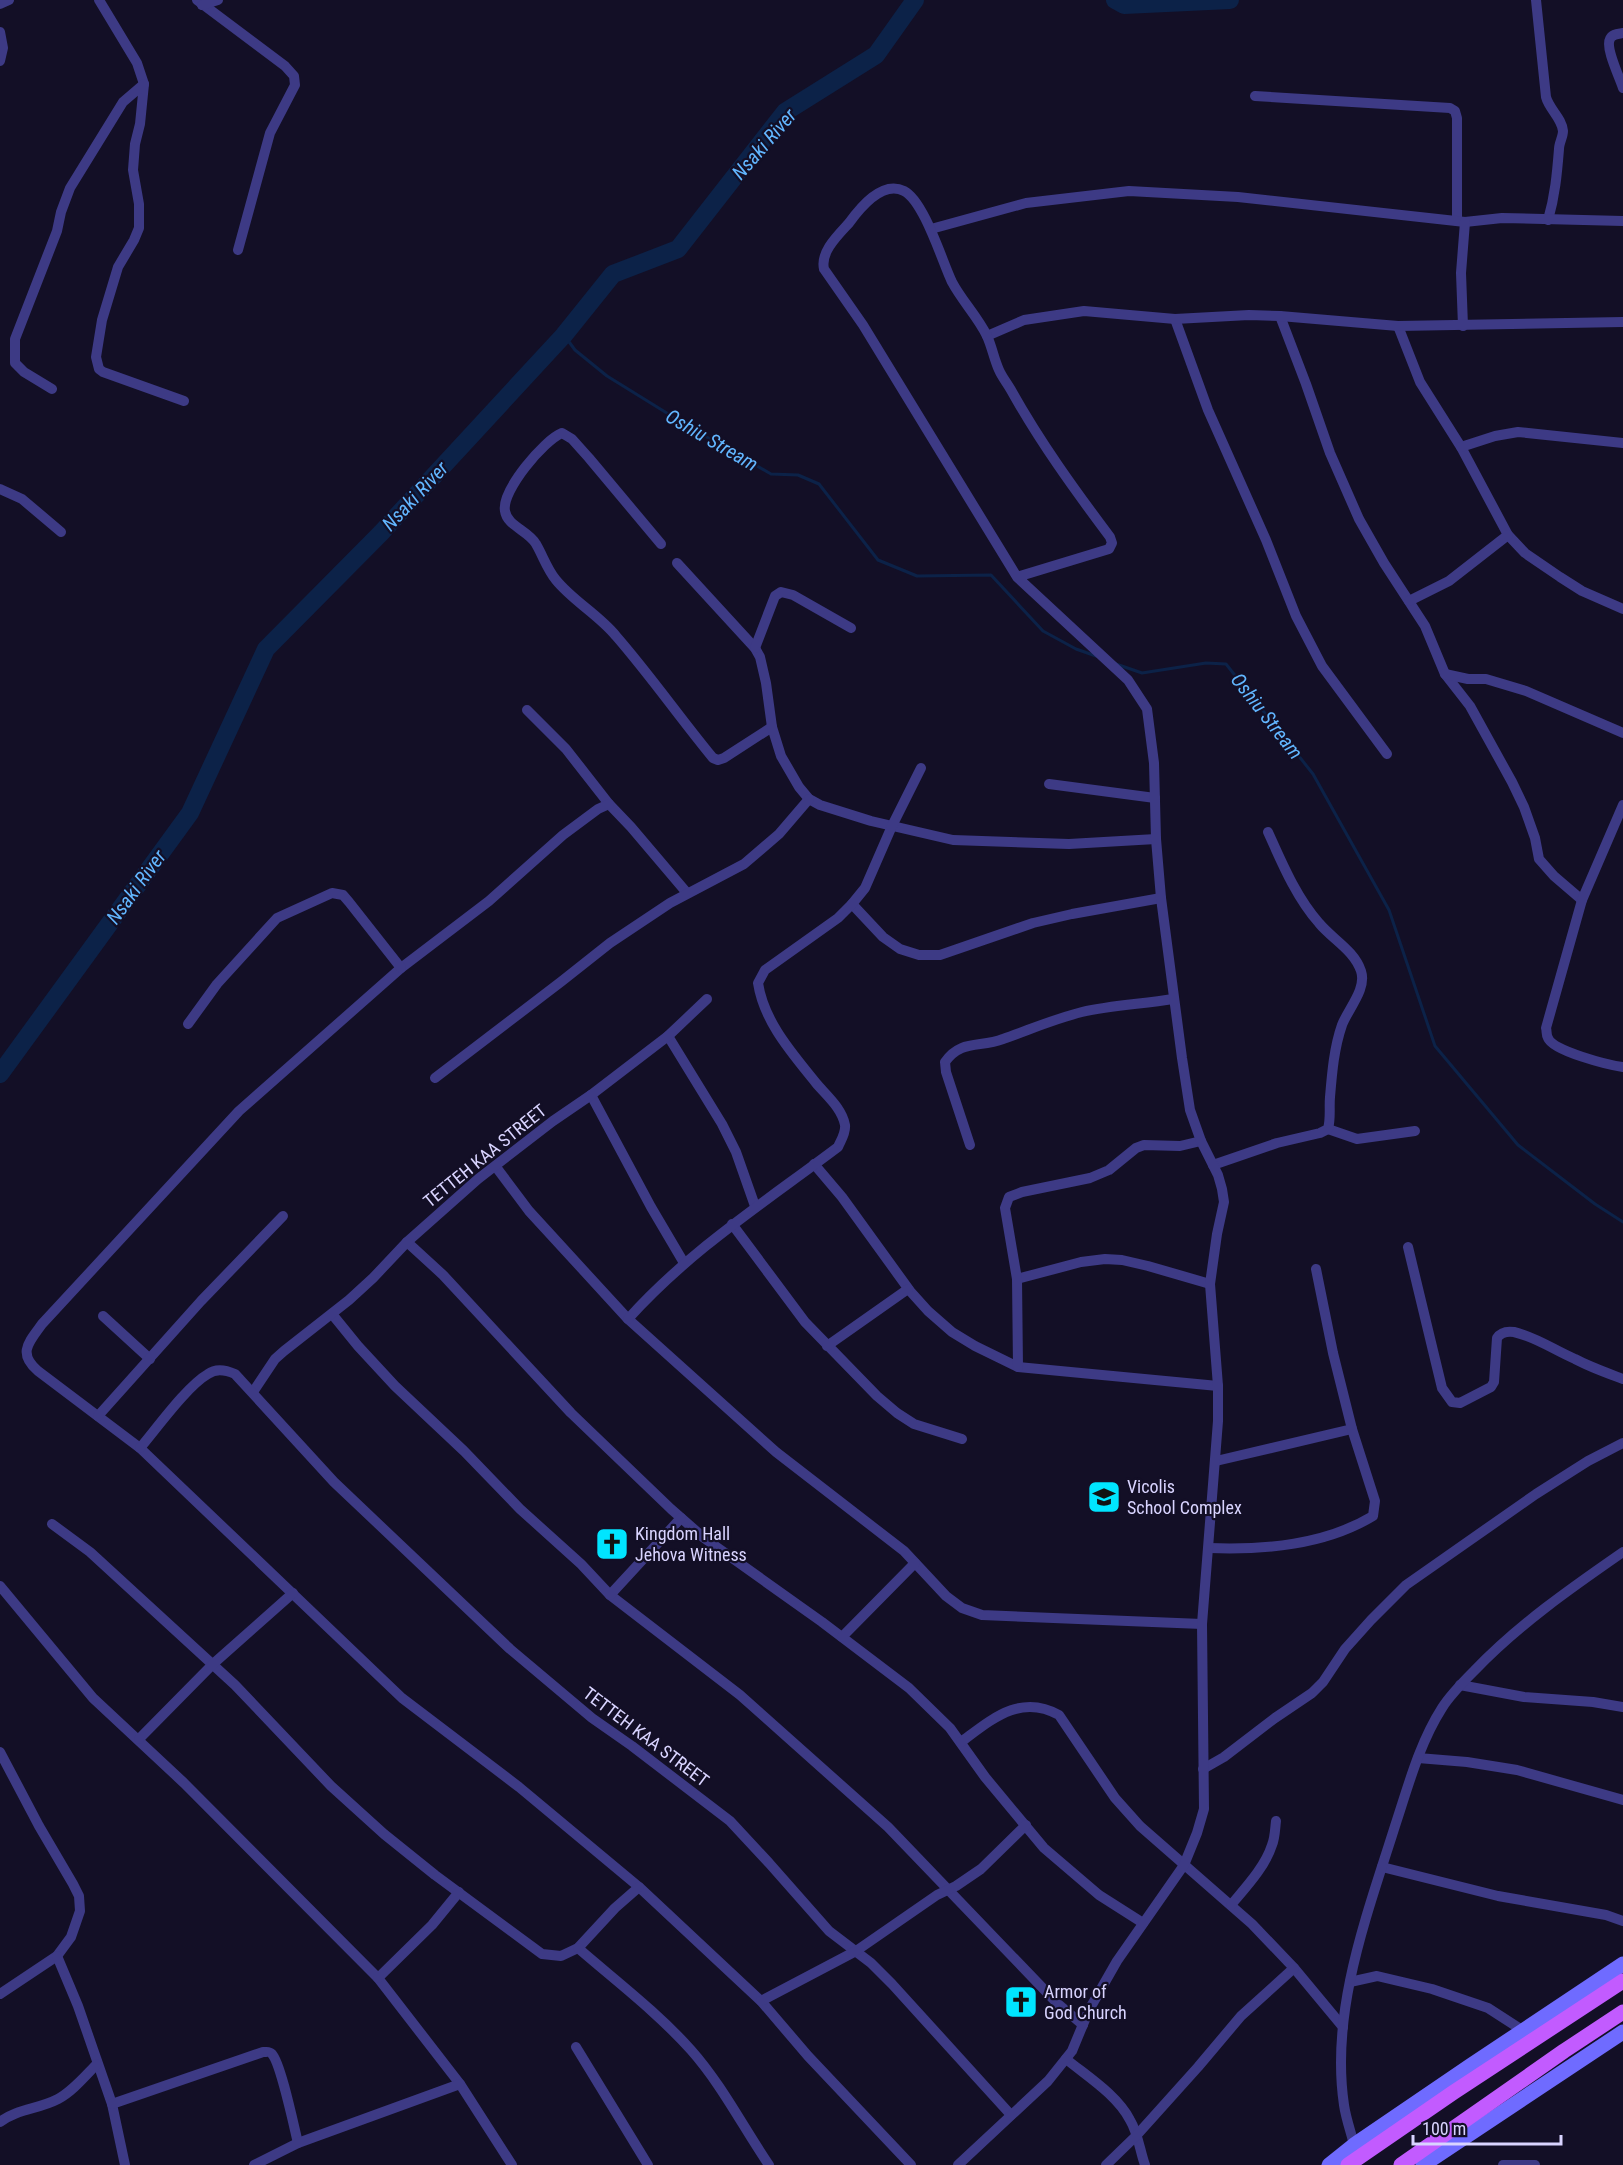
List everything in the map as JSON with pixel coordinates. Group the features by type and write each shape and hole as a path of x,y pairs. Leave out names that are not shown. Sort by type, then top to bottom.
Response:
{"main road":[{"path":"1348,2165 1474,2071 1549,2029 1623,1981"},
{"path":"1401,2165 1564,2051 1623,2013"},
{"path":"1549,2029 1558,2037 1564,2051"},
{"path":"1421,2165 1430,2144"}],"street":[{"path":"0,4 9,0"},
{"path":"99,0 137,63 144,84 133,170 139,204 139,228 118,267 96,343 96,364 104,372 184,401"},
{"path":"199,2 218,0"},
{"path":"1536,0 1546,97 1563,131 1559,148 1558,174 1548,220"},
{"path":"199,2 285,66 294,76 295,85 270,133 238,250"},
{"path":"0,32 3,48 0,61"},
{"path":"1623,33 1610,37 1609,42 1623,88"},
{"path":"52,389 24,372 15,363 15,339 34,285 57,231 70,188 123,102 144,84"},
{"path":"1255,96 1450,108 1455,111 1461,222 1463,326"},
{"path":"958,2165 1048,2081 1072,2051 1117,1961 1184,1865 1204,1809 1202,1624 1216,1461 1218,1386 1210,1284 1224,1202 1222,1189 1190,1110 1161,898 1153,754 1148,709 1128,680 1017,577 863,325 824,269 826,253 833,243 863,206 881,192 898,189 908,194 931,229 953,282 987,336 999,370 1023,413 1110,537 1112,543 1109,549 1017,577"},
{"path":"931,229 1026,203 1129,191 1238,197 1461,222 1502,218 1623,221"},
{"path":"987,336 1024,320 1084,311 1175,320 1249,315 1398,326 1623,322"},
{"path":"1280,316 1330,453 1359,519 1384,563 1425,626 1445,674 1470,706 1512,783 1532,827 1539,859 1582,900"},
{"path":"1175,320 1208,410 1266,540 1296,616 1322,666 1387,754"},
{"path":"1398,326 1420,382 1461,447 1508,535 1525,553 1560,577 1582,591 1623,609"},
{"path":"1461,447 1495,436 1518,432 1623,443"},
{"path":"661,544 589,458 572,439 562,433 542,448 507,496 505,512 507,518 536,543 541,557 555,579 615,633 713,758 718,760 724,758 772,727"},
{"path":"0,489 22,499 61,532"},
{"path":"1409,601 1449,581 1508,535"},
{"path":"677,563 760,657 772,727 781,756 789,773 809,799 842,812 953,840 1069,844 1156,838"},
{"path":"754,648 775,596 781,592 794,595 851,628"},
{"path":"1445,674 1468,679 1486,679 1517,689 1623,733"},
{"path":"527,710 566,749 609,804 687,893"},
{"path":"628,1319 684,1263 755,1206 838,1147 844,1137 845,1126 839,1111 778,1033 764,1006 758,983 765,970 838,918 865,888 921,768"},
{"path":"1049,784 1155,798"},
{"path":"435,1078 610,943 687,893 744,864 779,834 809,799"},
{"path":"609,804 598,809 563,835 489,901 401,969 239,1111 42,1324 33,1337 26,1356 28,1362 140,1448 402,1698 519,1787 639,1887 761,2001 823,2072 911,2165"},
{"path":"1623,805 1582,900 1546,1028 1548,1039 1554,1045 1598,1063 1623,1068"},
{"path":"1268,832 1293,884 1318,923 1344,946 1361,971 1362,981 1337,1041 1328,1129"},
{"path":"188,1024 217,984 277,918 332,893 343,895 401,969"},
{"path":"852,904 883,937 900,949 919,956 940,955 1033,923 1062,916 1161,898"},
{"name":"TETTEH KAA STREET","path":"253,1392 275,1359 373,1278 407,1242 478,1179 668,1036 707,999"},
{"path":"970,1145 946,1072 945,1062 952,1052 966,1046 1000,1040 1043,1023 1080,1012 1173,999"},
{"path":"668,1036 722,1124 736,1152 755,1206"},
{"path":"591,1095 651,1208 684,1263"},
{"path":"1213,1165 1277,1143 1328,1129 1358,1139 1415,1131"},
{"path":"1018,1366 1017,1278 1005,1208 1009,1197 1022,1192 1090,1178 1109,1170 1136,1148 1144,1145 1180,1146 1201,1141"},
{"path":"814,1164 842,1197 908,1289 952,1332 975,1346 1018,1366 1218,1386"},
{"path":"496,1167 529,1211 628,1319 776,1452 904,1551 946,1596 962,1608 982,1615 1202,1624"},
{"path":"98,1416 201,1301 284,1216"},
{"path":"732,1224 798,1313 827,1346 897,1413 926,1429 962,1439"},
{"path":"407,1242 443,1275 571,1413 681,1518 704,1538 842,1637 909,1689 950,1728 985,1777 1044,1848 1099,1895 1143,1923"},
{"path":"1408,1247 1442,1388 1452,1402 1460,1403 1491,1387 1494,1382 1497,1338 1501,1333 1506,1332 1538,1340 1574,1359 1623,1379"},
{"path":"1017,1278 1081,1262 1105,1259 1148,1266 1210,1284"},
{"path":"1209,1548 1243,1549 1280,1546 1333,1534 1373,1516 1375,1501 1352,1429 1317,1269"},
{"path":"827,1346 908,1289"},
{"path":"332,1314 395,1386 464,1451 520,1509 581,1564 610,1595 740,1695 888,1827 1057,2003 1083,2025"},
{"path":"103,1316 150,1359"},
{"name":"TETTEH KAA STREET","path":"140,1448 192,1388 209,1372 226,1370 235,1374 334,1482 510,1649 592,1718 729,1821 770,1863 829,1931 856,1951 892,1984 1011,2115"},
{"path":"1216,1461 1352,1429"},
{"path":"1203,1769 1224,1757 1312,1693 1323,1682 1345,1648 1406,1585 1536,1494 1588,1461 1623,1443"},
{"path":"610,1595 681,1518"},
{"path":"52,1524 90,1552 213,1664 331,1786 384,1834 542,1954 561,1956 578,1948 615,1908 639,1887"},
{"path":"1354,2145 1344,2103 1342,2067 1343,2027 1350,1982 1382,1867 1418,1758 1442,1708 1497,1647 1570,1589 1623,1552"},
{"path":"842,1637 915,1563"},
{"path":"0,1586 93,1698 139,1739 378,1978 460,2084 512,2165"},
{"path":"139,1739 213,1664 293,1593"},
{"path":"1460,1686 1524,1697 1593,1702 1623,1707"},
{"path":"961,1742 1000,1714 1017,1708 1048,1709 1059,1715 1115,1798 1140,1826 1231,1905 1294,1968 1343,2027"},
{"path":"0,1752 79,1896 80,1911 71,1937 57,1956 1,1992"},
{"path":"1418,1758 1467,1762 1517,1770 1623,1800"},
{"path":"1231,1905 1267,1856 1273,1844 1276,1821"},
{"path":"761,2001 856,1951 937,1895 949,1890 981,1869 1026,1825"},
{"path":"1382,1867 1498,1896 1606,1915 1623,1921"},
{"path":"378,1978 432,1925 459,1892"},
{"path":"578,1948 627,1987 691,2049 719,2084 769,2165"},
{"path":"57,1956 78,2006 112,2104 125,2165"},
{"path":"1329,2165 1354,2145 1474,2071 1522,2030 1623,1964"},
{"path":"1106,2165 1136,2136 1241,2016 1294,1968"},
{"path":"1350,1982 1377,1976 1432,1989 1488,2008 1522,2030"},
{"path":"1421,2165 1623,2031"},
{"path":"576,2047 648,2165"},
{"path":"112,2104 231,2062 269,2052 273,2055 279,2070 298,2143"},
{"path":"1066,2059 1111,2096 1130,2119 1145,2165"},
{"path":"0,2122 21,2111 43,2106 70,2092 97,2064"},
{"path":"254,2165 298,2143 460,2084"},
{"path":"1503,2165 1535,2165"}],"waterway":[{"name":"Nsaki River","path":"0,1074 190,813 266,649 381,533 564,335 613,274 678,249 785,112 876,55 915,0"},
{"name":"Nsaki River","path":"1115,0 1124,5 1230,0"},
{"name":"Oshiu Stream","path":"564,335 575,350 607,376 691,428 771,474 798,475 819,484 878,560 917,576 991,575 1043,631 1076,649 1096,656"},
{"name":"Oshiu Stream","path":"1116,664 1142,673 1206,663 1226,664 1313,774 1389,910 1435,1046 1518,1145 1595,1204 1623,1222"}],"place":[{"name":"Vicolis School Complex","path":"1104,1497"},
{"name":"Kingdom Hall Jehova Witness","path":"612,1544"},
{"name":"Armor of God Church","path":"1021,2002"}]}
